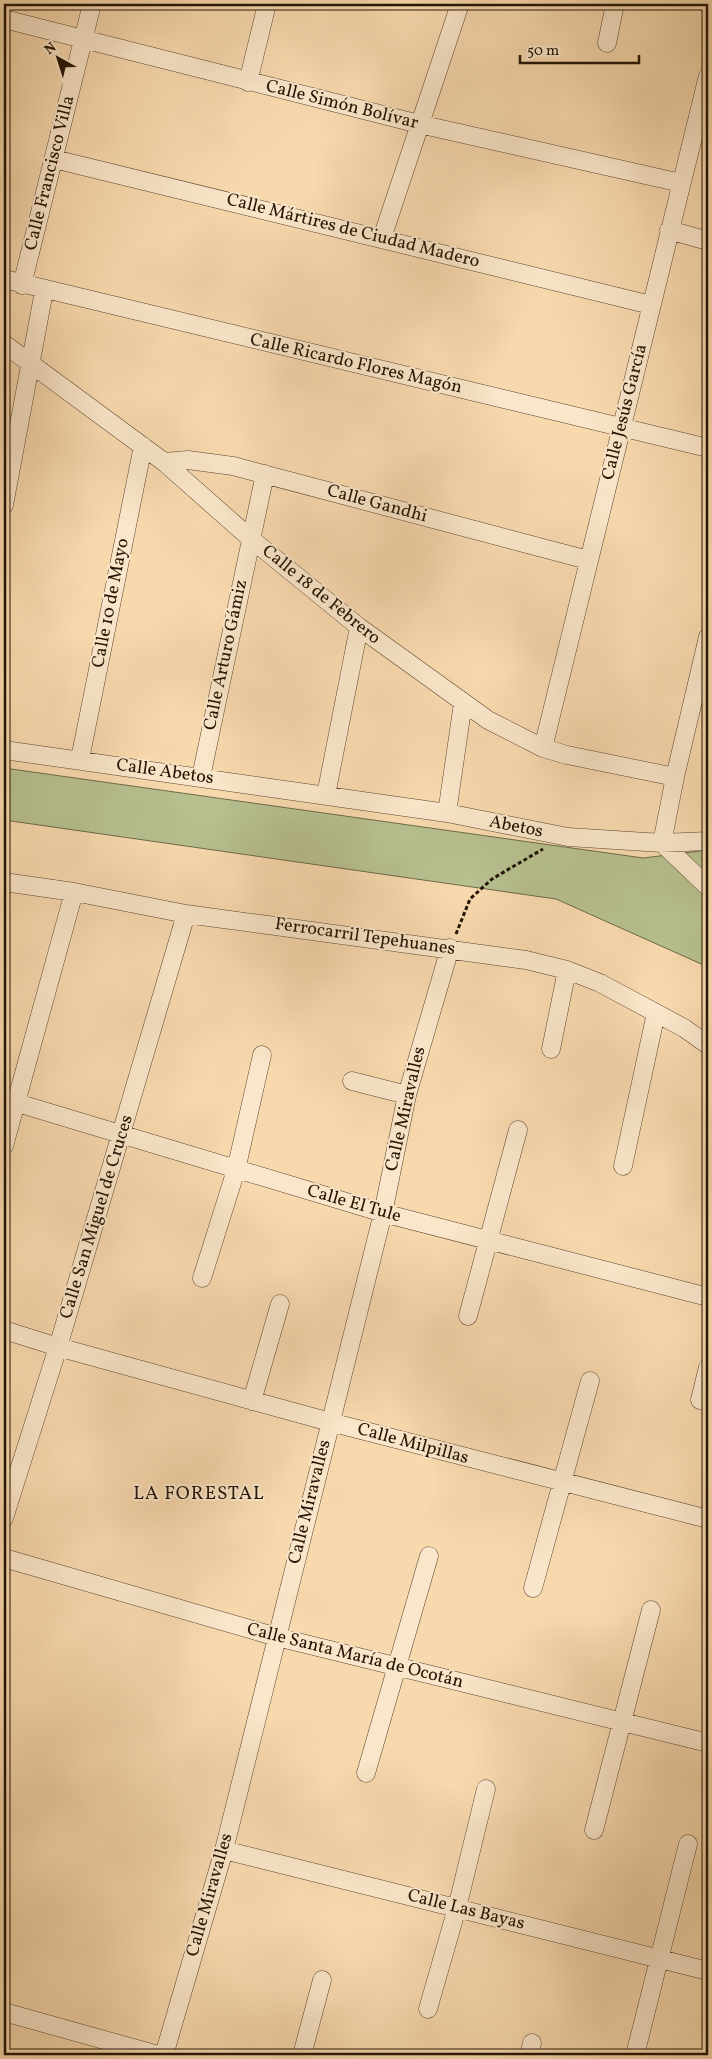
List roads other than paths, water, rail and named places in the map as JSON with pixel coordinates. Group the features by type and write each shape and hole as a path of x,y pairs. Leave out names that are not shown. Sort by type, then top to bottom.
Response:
{"street":[{"name":"Calle Francisco Villa","path":"22,285 92,4"},
{"path":"248,82 267,4"},
{"path":"382,238 418,124 460,4"},
{"path":"607,42 614,4"},
{"name":"Calle Simón Bolívar","path":"4,20 418,124 681,183"},
{"name":"Calle Jesús García","path":"543,748 708,76"},
{"name":"Calle Mártires de Ciudad Madero","path":"54,159 651,305"},
{"path":"669,230 708,241"},
{"name":"Calle Ricardo Flores Magón","path":"4,280 708,448"},
{"path":"4,505 44,290"},
{"name":"Calle 18 de Febrero","path":"4,344 164,462 250,538 359,627 488,720 543,748 576,757 674,777"},
{"name":"Calle 10 de Mayo","path":"80,759 143,446"},
{"name":"Calle Gandhi","path":"164,462 188,460 213,462 265,474 588,560"},
{"name":"Calle Arturo Gámiz","path":"201,777 265,474"},
{"path":"326,795 359,627"},
{"path":"708,637 674,777 662,843 708,887"},
{"path":"447,813 463,703"},
{"name":"Calle Abetos","path":"4,750 80,759 326,795"},
{"name":"Abetos","path":"326,795 447,813 568,837 662,843 708,841"},
{"name":"Ferrocarril Tepehuanes","path":"4,882 74,892 186,914 450,948 526,960 567,970 600,983 684,1028 708,1045"},
{"path":"4,1146 10,1101 74,892"},
{"name":"Calle San Miguel de Cruces","path":"4,1518 58,1347 186,914"},
{"name":"Calle Miravalles","path":"164,2055 224,1850 382,1213 407,1095 450,948"},
{"path":"552,1049 567,970"},
{"path":"623,1166 656,1013"},
{"path":"202,1278 236,1170 262,1054"},
{"path":"352,1081 407,1095"},
{"name":"Calle El Tule","path":"10,1101 122,1133 236,1170 382,1213 708,1297"},
{"path":"468,1316 518,1130"},
{"path":"252,1401 280,1304"},
{"name":"Calle Milpillas","path":"4,1330 58,1347 330,1422 561,1483 708,1519"},
{"path":"700,1400 708,1367"},
{"path":"533,1588 590,1381"},
{"path":"366,1773 429,1556"},
{"name":"Calle Santa María de Ocotán","path":"4,1558 277,1636 708,1743"},
{"path":"594,1830 651,1610"},
{"path":"428,2009 457,1908 486,1789"},
{"path":"635,2055 688,1844"},
{"name":"Calle Las Bayas","path":"224,1850 708,1971"},
{"path":"302,2055 322,1980"},
{"path":"4,2012 158,2055"}],"district":[{"name":"LA FORESTAL","path":"199,1494"}]}
